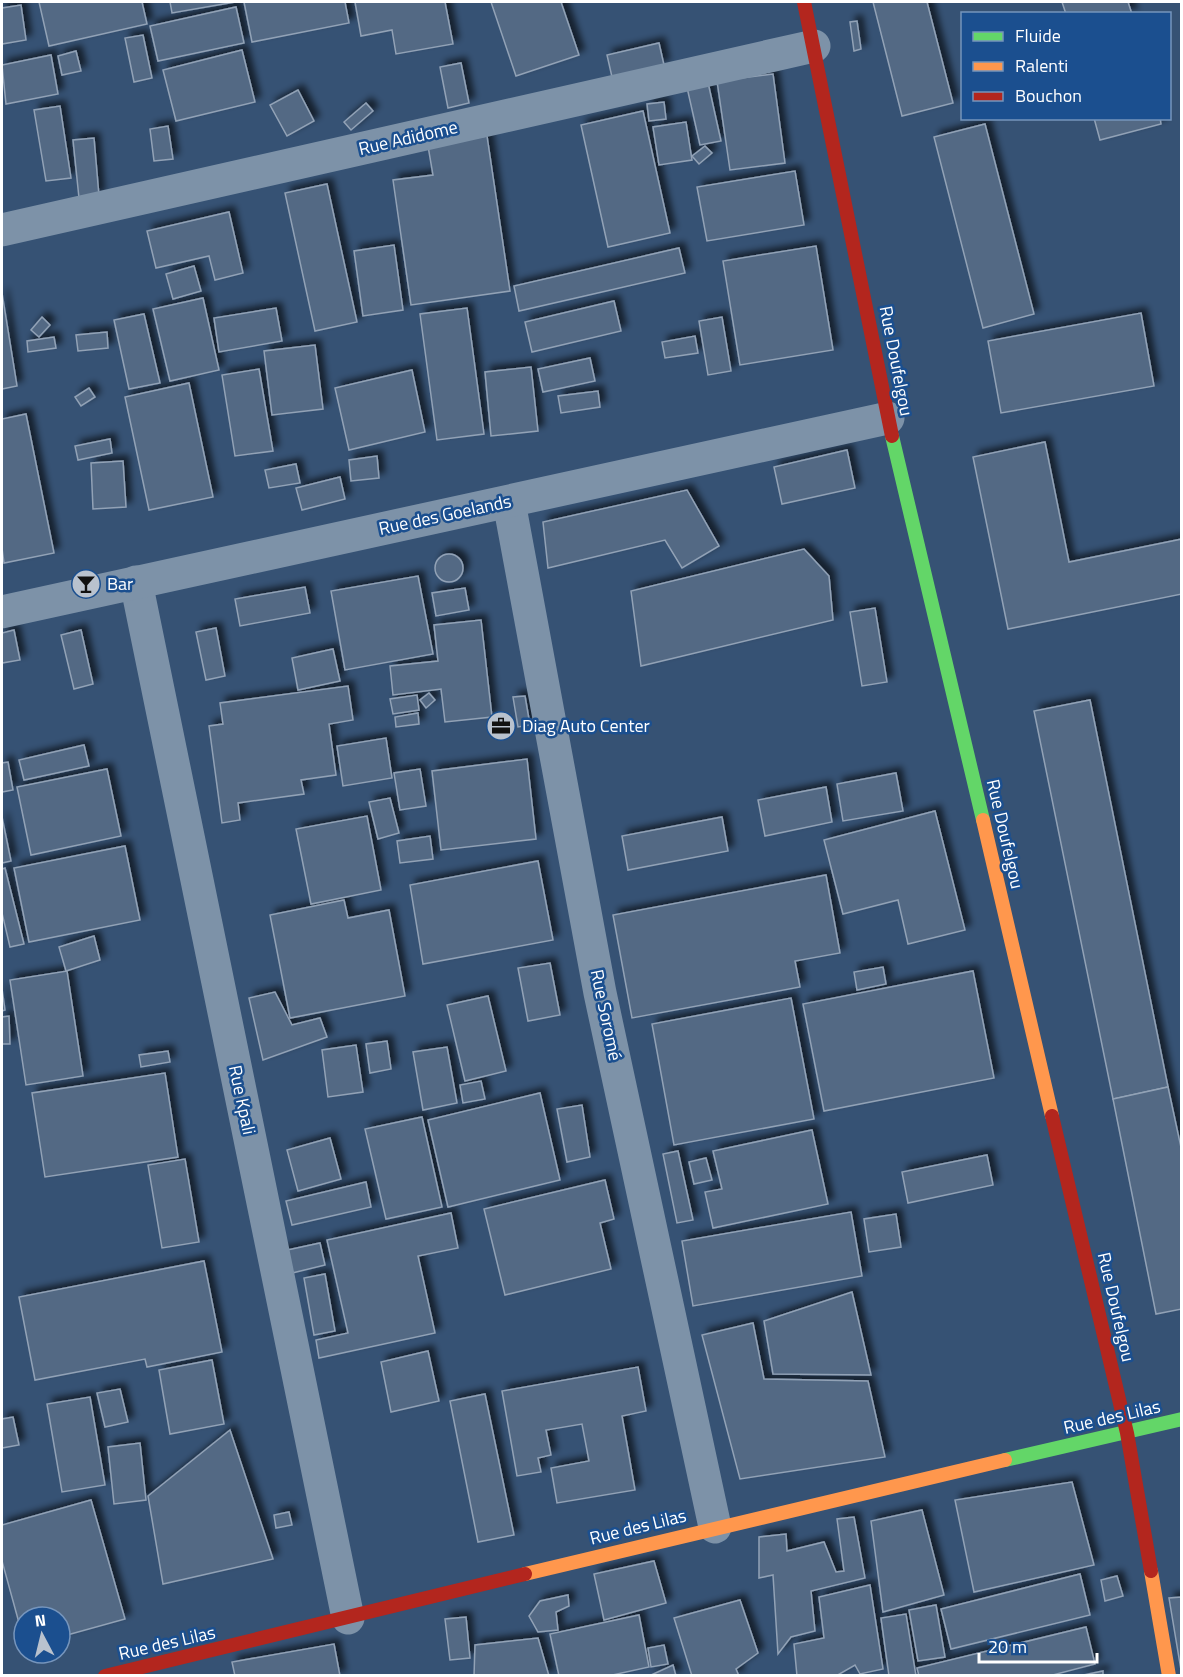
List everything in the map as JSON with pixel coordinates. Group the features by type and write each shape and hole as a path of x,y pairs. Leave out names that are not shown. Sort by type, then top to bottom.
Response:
{"street":[{"name":"Rue Doufelgou","path":"804,2 888,418 1127,1432 1169,1676"},
{"name":"Rue Adidome","path":"2,230 814,46"},
{"name":"Rue des Goelands","path":"2,612 888,418"},
{"name":"Rue Soromé","path":"508,502 600,993 715,1527"},
{"name":"Rue Kpali","path":"136,582 348,1618"},
{"name":"Rue des Lilas","path":"105,1676 715,1527 1182,1419"}],"building":[{"path":"39,2 142,2 147,24 49,46"},
{"path":"170,2 235,2 172,13"},
{"path":"244,2 345,2 349,23 252,42"},
{"path":"355,2 445,2 453,44 396,54 392,30 361,36"},
{"path":"491,2 561,2 579,55 516,76"},
{"path":"873,2 927,2 953,103 902,116"},
{"path":"1062,2 1128,2 1131,12 1065,12"},
{"path":"21,5 26,40 2,44 2,8"},
{"path":"236,7 244,43 158,61 150,26"},
{"path":"857,21 861,49 854,51 850,22"},
{"path":"143,35 152,78 134,82 125,38"},
{"path":"659,43 664,65 612,77 607,55"},
{"path":"242,50 255,102 176,121 163,70"},
{"path":"76,51 81,71 62,75 58,56"},
{"path":"51,55 58,94 6,104 2,65"},
{"path":"461,63 469,103 448,108 440,67"},
{"path":"773,74 785,163 730,170 717,81"},
{"path":"707,78 721,141 700,145 686,83"},
{"path":"298,90 314,121 287,136 270,105"},
{"path":"664,102 666,119 649,121 647,104"},
{"path":"366,103 373,111 351,130 344,122"},
{"path":"60,106 71,178 46,181 34,110"},
{"path":"643,111 670,233 608,247 581,125"},
{"path":"1095,120 1160,120 1161,124 1100,140"},
{"path":"686,122 692,160 659,165 653,127"},
{"path":"985,124 1034,314 983,328 934,137"},
{"path":"168,126 173,159 154,161 150,129"},
{"path":"487,136 510,291 411,305 393,180 433,175 428,146"},
{"path":"94,138 99,196 79,198 73,140"},
{"path":"705,146 712,153 699,164 692,156"},
{"path":"795,171 804,225 707,241 697,187"},
{"path":"327,184 357,322 315,331 285,193"},
{"path":"229,212 243,273 215,280 209,256 156,268 147,231"},
{"path":"394,245 403,310 363,316 354,251"},
{"path":"816,246 833,350 740,365 723,261"},
{"path":"679,248 685,273 519,311 514,286"},
{"path":"194,266 201,291 173,299 166,274"},
{"path":"2,293 17,386 2,389"},
{"path":"203,298 219,370 170,381 153,309"},
{"path":"614,301 621,331 532,352 525,322"},
{"path":"276,308 282,341 219,352 214,318"},
{"path":"467,308 484,434 437,440 420,314"},
{"path":"1141,313 1154,386 1001,413 988,341"},
{"path":"144,314 160,383 129,389 114,320"},
{"path":"42,317 50,325 39,337 31,330"},
{"path":"722,317 731,371 708,375 699,321"},
{"path":"107,332 108,348 78,351 76,335"},
{"path":"695,336 698,353 665,358 662,342"},
{"path":"54,337 56,348 28,352 27,341"},
{"path":"315,345 323,409 272,415 264,351"},
{"path":"590,358 595,381 543,392 538,369"},
{"path":"531,367 538,431 491,436 485,372"},
{"path":"259,369 273,451 235,456 222,375"},
{"path":"412,370 425,432 349,450 335,388"},
{"path":"189,383 213,497 149,510 125,397"},
{"path":"89,388 95,397 81,406 75,397"},
{"path":"598,391 600,407 561,413 558,396"},
{"path":"26,414 54,553 4,563 2,419"},
{"path":"110,439 112,453 78,460 75,446"},
{"path":"1045,442 1069,562 1182,539 1182,594 1008,629 973,457"},
{"path":"847,450 855,488 782,504 774,467"},
{"path":"377,456 379,478 351,481 349,460"},
{"path":"123,461 126,507 93,509 91,463"},
{"path":"296,464 300,483 269,488 265,470"},
{"path":"340,477 345,499 302,510 296,488"},
{"path":"687,490 719,546 682,568 665,540 548,568 543,522"},
{"path":"804,549 829,576 833,620 641,666 631,591"},
{"path":"449,554 459,558 463,568 459,578 449,582 439,578 435,568 439,558"},
{"path":"418,576 433,654 345,670 331,591"},
{"path":"305,587 310,613 240,626 235,599"},
{"path":"465,588 469,610 436,616 432,593"},
{"path":"875,608 887,682 862,686 850,612"},
{"path":"481,620 492,717 445,722 441,689 393,695 390,666 438,661 434,625"},
{"path":"216,628 225,676 206,680 196,632"},
{"path":"14,630 20,660 2,663 2,633"},
{"path":"81,630 93,684 74,689 61,635"},
{"path":"333,649 340,681 298,690 292,658"},
{"path":"348,686 353,720 329,724 336,775 301,780 304,794 238,803 240,820 222,823 209,726 223,724 220,703"},
{"path":"429,693 435,700 426,708 420,700"},
{"path":"417,695 419,710 393,714 390,699"},
{"path":"525,696 530,725 518,727 513,697"},
{"path":"1090,700 1168,1087 1113,1099 1034,711"},
{"path":"418,713 419,724 396,727 395,717"},
{"path":"386,738 392,778 343,786 337,746"},
{"path":"84,745 89,766 24,780 19,760"},
{"path":"527,759 536,839 441,850 432,771"},
{"path":"8,762 13,790 2,792 2,763"},
{"path":"107,769 121,836 31,855 17,787"},
{"path":"420,769 426,806 400,810 394,773"},
{"path":"896,773 903,811 843,821 837,784"},
{"path":"826,787 832,822 765,836 758,800"},
{"path":"390,798 399,833 378,839 369,802"},
{"path":"935,811 965,930 908,944 898,900 843,914 824,840"},
{"path":"367,816 381,890 311,904 296,829"},
{"path":"2,817 11,861 2,863"},
{"path":"722,817 728,851 628,870 622,836"},
{"path":"430,836 433,859 400,863 397,841"},
{"path":"125,846 140,920 29,942 14,868"},
{"path":"538,861 553,940 423,964 410,885"},
{"path":"5,868 24,944 10,947 2,913 2,869"},
{"path":"826,875 840,953 795,961 800,987 632,1018 613,915"},
{"path":"344,900 348,918 389,910 405,996 290,1018 270,915"},
{"path":"94,936 100,960 66,971 59,947"},
{"path":"550,963 560,1015 528,1021 518,968"},
{"path":"883,967 886,984 857,990 854,972"},
{"path":"67,971 83,1076 26,1085 10,980"},
{"path":"973,971 994,1078 824,1111 803,1004"},
{"path":"2,989 5,1010 2,1011"},
{"path":"275,992 292,1025 320,1018 327,1037 263,1060 249,998"},
{"path":"488,996 506,1071 465,1081 447,1005"},
{"path":"791,998 814,1119 674,1145 652,1024"},
{"path":"9,1016 10,1044 2,1044 2,1017"},
{"path":"387,1041 391,1069 370,1073 366,1044"},
{"path":"356,1045 363,1092 328,1097 322,1050"},
{"path":"447,1047 457,1103 423,1110 413,1052"},
{"path":"168,1051 170,1062 141,1067 139,1055"},
{"path":"165,1073 178,1157 45,1177 32,1093"},
{"path":"481,1081 485,1099 463,1103 460,1085"},
{"path":"1168,1087 1182,1152 1182,1309 1156,1314 1113,1099"},
{"path":"540,1093 560,1180 448,1207 428,1120"},
{"path":"582,1105 590,1157 567,1162 557,1109"},
{"path":"422,1117 442,1207 386,1219 365,1129"},
{"path":"812,1130 828,1204 713,1228 705,1192 722,1189 713,1151"},
{"path":"330,1138 341,1179 298,1191 287,1150"},
{"path":"678,1151 693,1220 677,1223 663,1154"},
{"path":"987,1155 993,1185 908,1203 902,1172"},
{"path":"706,1158 712,1180 694,1184 689,1162"},
{"path":"185,1159 199,1242 162,1248 148,1165"},
{"path":"605,1180 614,1219 600,1223 611,1269 505,1295 484,1209"},
{"path":"366,1182 371,1207 292,1225 286,1201"},
{"path":"851,1212 862,1276 693,1306 682,1241"},
{"path":"451,1213 458,1248 418,1256 435,1333 319,1358 316,1340 348,1333 327,1240"},
{"path":"896,1214 901,1247 869,1252 864,1219"},
{"path":"320,1243 325,1265 284,1275 278,1252"},
{"path":"204,1261 222,1352 147,1367 145,1359 35,1380 19,1297"},
{"path":"325,1274 335,1331 314,1335 304,1278"},
{"path":"852,1292 871,1375 773,1374 764,1321"},
{"path":"753,1323 764,1379 868,1381 885,1457 740,1479 702,1335"},
{"path":"428,1351 439,1401 391,1412 381,1362"},
{"path":"212,1360 224,1424 170,1434 159,1370"},
{"path":"638,1367 646,1411 622,1416 635,1490 557,1503 551,1468 589,1461 582,1424 546,1430 551,1455 538,1458 541,1472 517,1476 502,1391"},
{"path":"120,1389 128,1422 105,1427 97,1393"},
{"path":"485,1394 514,1535 478,1542 450,1401"},
{"path":"90,1397 105,1485 62,1492 47,1404"},
{"path":"13,1417 19,1445 2,1448 2,1419"},
{"path":"230,1430 273,1559 163,1584 148,1496"},
{"path":"140,1443 146,1500 114,1504 108,1447"},
{"path":"1072,1482 1094,1565 974,1592 955,1500"},
{"path":"91,1500 125,1619 72,1634 72,1605 14,1605 2,1561 2,1525"},
{"path":"922,1510 944,1595 883,1612 871,1521"},
{"path":"289,1512 292,1525 276,1528 274,1515"},
{"path":"854,1517 865,1578 811,1591 815,1631 791,1637 778,1654 773,1575 759,1578 759,1537 786,1534 787,1551 824,1542 836,1572 844,1571 837,1519"},
{"path":"654,1561 666,1603 604,1620 594,1574"},
{"path":"1080,1574 1090,1615 951,1649 941,1609"},
{"path":"1117,1576 1123,1596 1105,1601 1101,1580"},
{"path":"870,1585 883,1669 860,1674 855,1665 836,1676 797,1676 794,1644 824,1638 819,1597"},
{"path":"568,1595 569,1606 556,1612 558,1630 538,1632 529,1616 540,1601"},
{"path":"1182,1597 1182,1676 1169,1598"},
{"path":"740,1600 758,1653 736,1669 739,1676 692,1676 674,1618"},
{"path":"936,1605 945,1657 918,1661 909,1610"},
{"path":"906,1614 916,1676 889,1676 881,1618"},
{"path":"639,1615 649,1667 608,1676 559,1676 550,1634"},
{"path":"466,1617 470,1658 450,1660 445,1619"},
{"path":"1086,1627 1095,1664 1049,1676 919,1676 917,1668"},
{"path":"538,1638 549,1676 474,1676 475,1645"},
{"path":"334,1644 340,1676 235,1676 232,1662"},
{"path":"664,1645 668,1664 651,1667 648,1648"},
{"path":"673,1665 676,1676 649,1676"},
{"path":"1103,1671 1103,1676 1079,1676"}],"traffic: fast":[{"path":"892,436 983,820"},
{"path":"1005,1460 1182,1419"}],"traffic: slow":[{"path":"983,820 1052,1116"},
{"path":"525,1574 1005,1460"},
{"path":"1151,1571 1169,1676"}],"traffic: jam":[{"path":"804,2 892,436"},
{"path":"1052,1116 1127,1433 1151,1571"},
{"path":"105,1676 525,1574"}],"place":[{"name":"Bar","path":"86,584"},
{"name":"Diag Auto Center","path":"501,726"}]}
